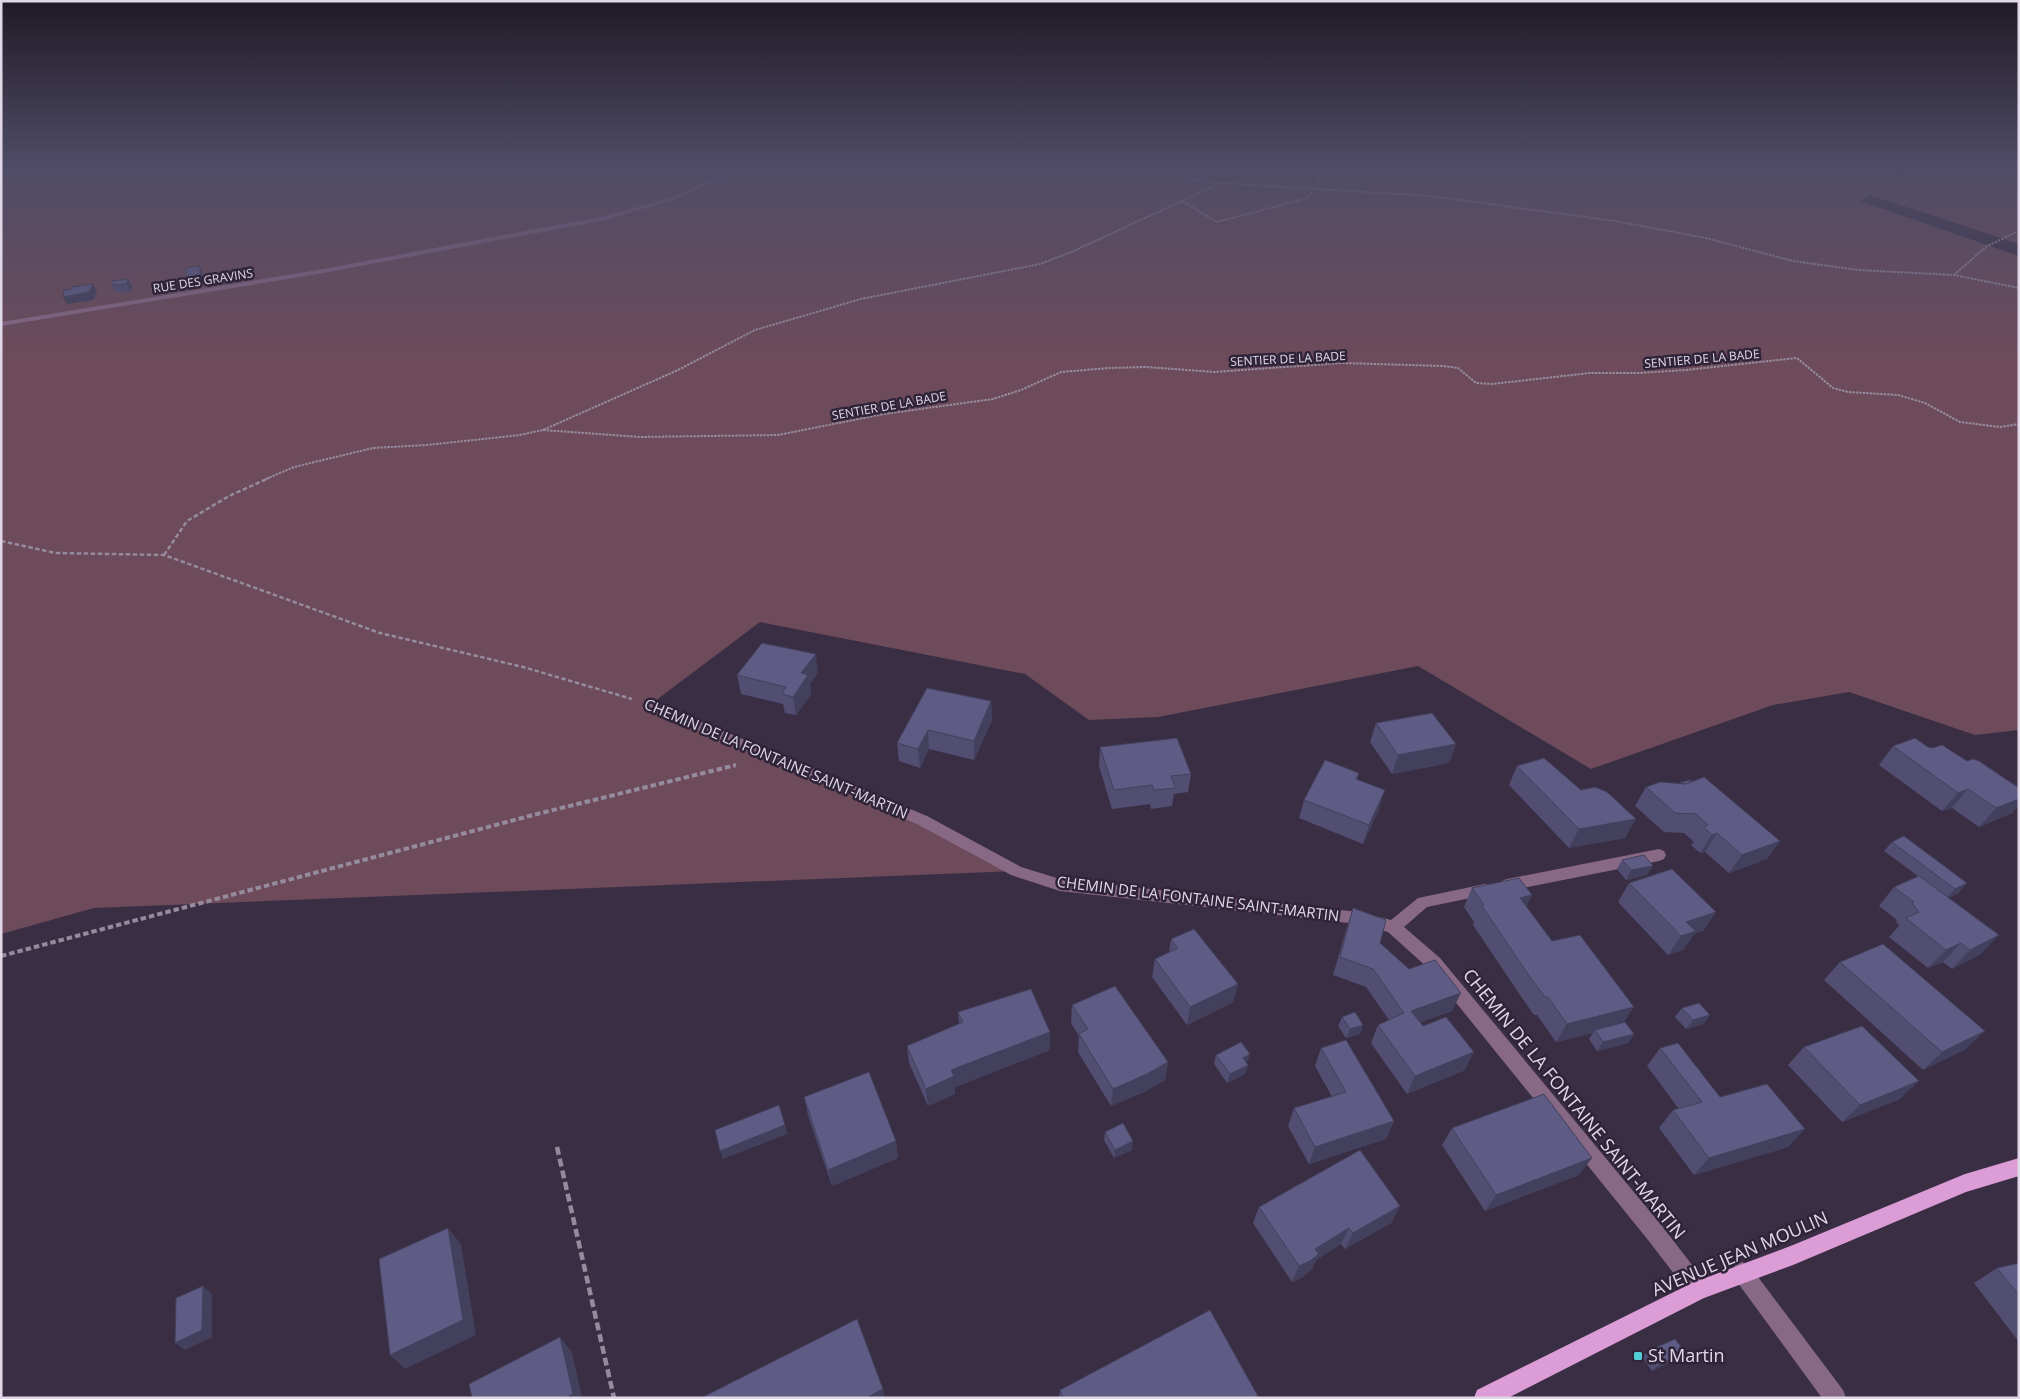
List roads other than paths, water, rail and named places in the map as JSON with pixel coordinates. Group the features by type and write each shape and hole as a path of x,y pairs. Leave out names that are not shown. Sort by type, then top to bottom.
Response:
{"main road":[{"name":"AVENUE JEAN MOULIN","path":"1485,1398 1699,1290 1742,1272 1792,1255 1965,1183 2019,1167"}],"street":[{"name":"RUE DES GRAVINS","path":"1,324 328,271 547,229"},
{"name":"CHEMIN DE LA FONTAINE SAINT-MARTIN","path":"651,705 922,820 1016,870 1060,885 1358,918 1392,927 1434,963 1655,1233 1699,1290"},
{"path":"1392,927 1423,902 1659,855"},
{"path":"1742,1272 1835,1398"}],"place":[{"name":"St Martin","path":"1638,1356"}]}
